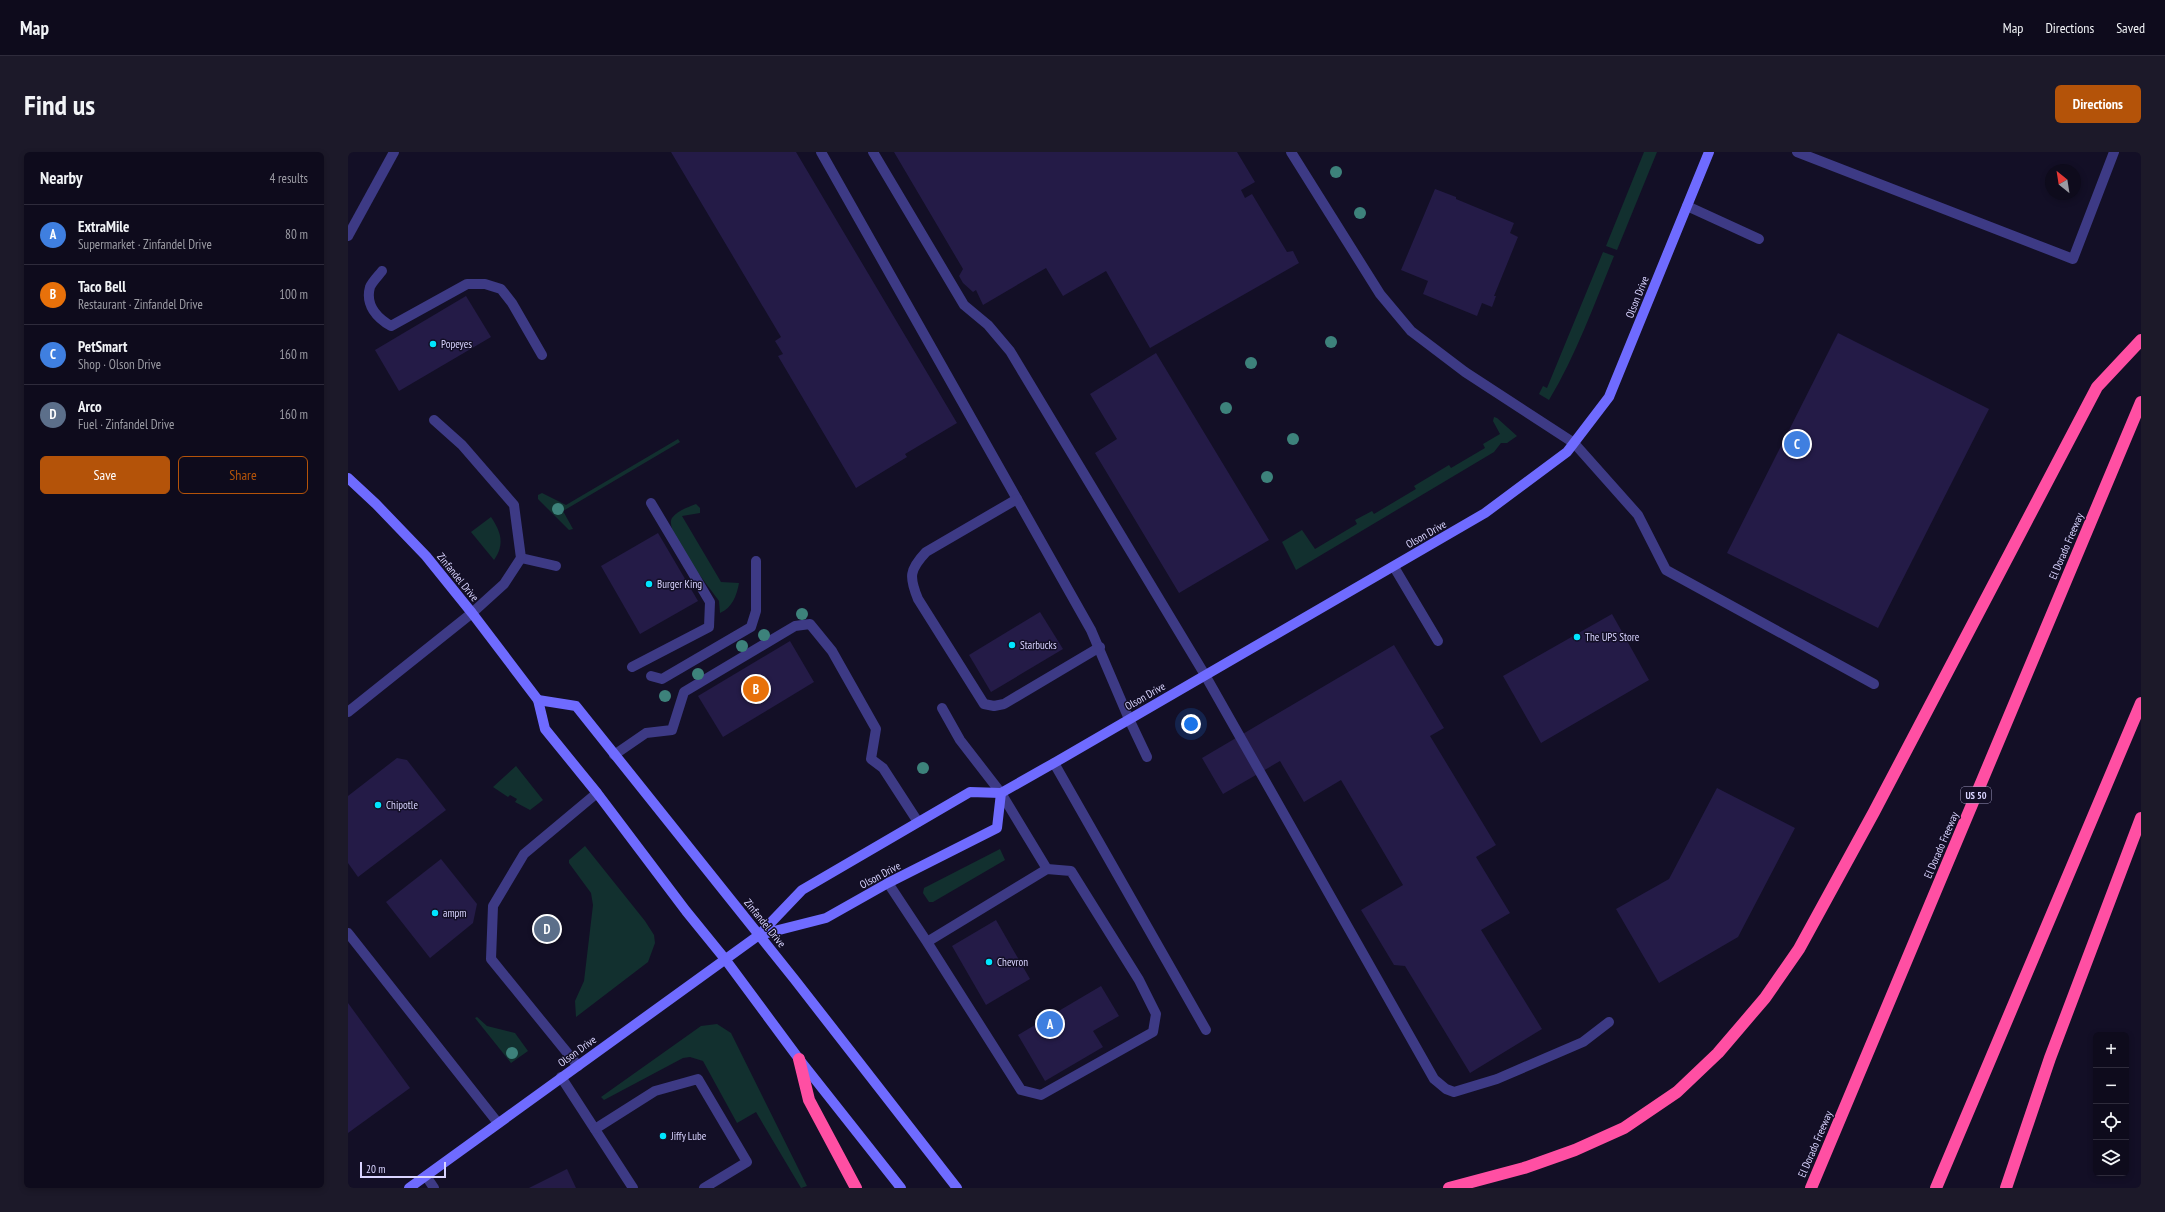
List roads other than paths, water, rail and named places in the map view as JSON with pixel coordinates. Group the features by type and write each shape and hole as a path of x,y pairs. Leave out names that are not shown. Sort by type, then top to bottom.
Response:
{"highway":[{"path":"1449,1188 1524,1168 1575,1150 1624,1128 1677,1092 1718,1053 1765,998 1799,949 1871,819 2097,386 2141,340"},
{"name":"El Dorado Freeway","path":"1811,1188 2141,402"},
{"path":"1936,1188 2141,703"},
{"path":"2006,1188 2050,1058 2141,818"},
{"path":"799,1059 809,1100 856,1188"}],"street":[{"name":"Olson Drive","path":"409,1188 759,935 802,890 970,792 1001,793 1054,763 1485,513 1567,452 1609,396 1709,152"},
{"name":"Zinfandel Drive","path":"348,478 376,504 426,556 472,613 538,700 545,730 597,793 686,911 725,959 799,1059 901,1188"},
{"name":"Zinfandel Drive","path":"538,700 576,706 759,935 957,1188"},
{"name":"Olson Drive","path":"759,935 826,918 888,883 997,828 1001,793"}],"lane":[{"path":"348,236 394,152"},
{"path":"821,152 1100,647 1129,719 1147,757"},
{"path":"873,152 964,305 988,325 1010,351 1205,675 1434,1079 1446,1089 1454,1092 1497,1079 1584,1042 1608,1022"},
{"path":"1291,152 1380,294 1411,331 1465,372 1574,443 1638,515 1666,570 1874,684"},
{"path":"1797,152 2073,258 2114,152"},
{"path":"1687,206 1759,239"},
{"path":"382,271 370,286 370,301 378,318 391,326 467,284 485,284 501,289 542,355"},
{"path":"348,712 472,613 504,584 521,558 514,505 462,445 434,420"},
{"path":"1017,499 926,552 914,565 911,581 918,599 984,704 994,706 1004,704 1100,647"},
{"path":"632,667 708,627 710,602 651,503"},
{"path":"521,558 556,566"},
{"path":"650,676 662,678 751,627 756,611 756,561"},
{"path":"1394,567 1438,641"},
{"path":"614,755 646,733 672,730 684,692 795,626 810,624 832,651 876,730 871,759 883,768 918,822"},
{"path":"942,708 960,740 1001,793 1047,870"},
{"path":"1054,763 1206,1030"},
{"path":"578,1066 491,959 493,906 524,854 597,793"},
{"path":"888,883 1021,1090 1041,1095 1153,1032 1156,1014 1138,980 1071,871 1047,870 927,942"},
{"path":"348,933 498,1124"},
{"path":"562,1077 633,1188"},
{"path":"595,1129 655,1091 698,1079 747,1162 704,1188"},
{"path":"426,1176 434,1188"}],"place":[{"name":"Popeyes","path":"433,344"},
{"name":"PetSmart","path":"1797,444"},
{"name":"Burger King","path":"649,584"},
{"name":"The UPS Store","path":"1577,637"},
{"name":"Starbucks","path":"1012,645"},
{"name":"Taco Bell","path":"756,689"},
{"name":"Chipotle","path":"378,805"},
{"name":"ampm","path":"435,913"},
{"name":"Arco","path":"547,929"},
{"name":"Chevron","path":"989,962"},
{"name":"ExtraMile","path":"1050,1024"},
{"name":"Jiffy Lube","path":"663,1136"}]}
